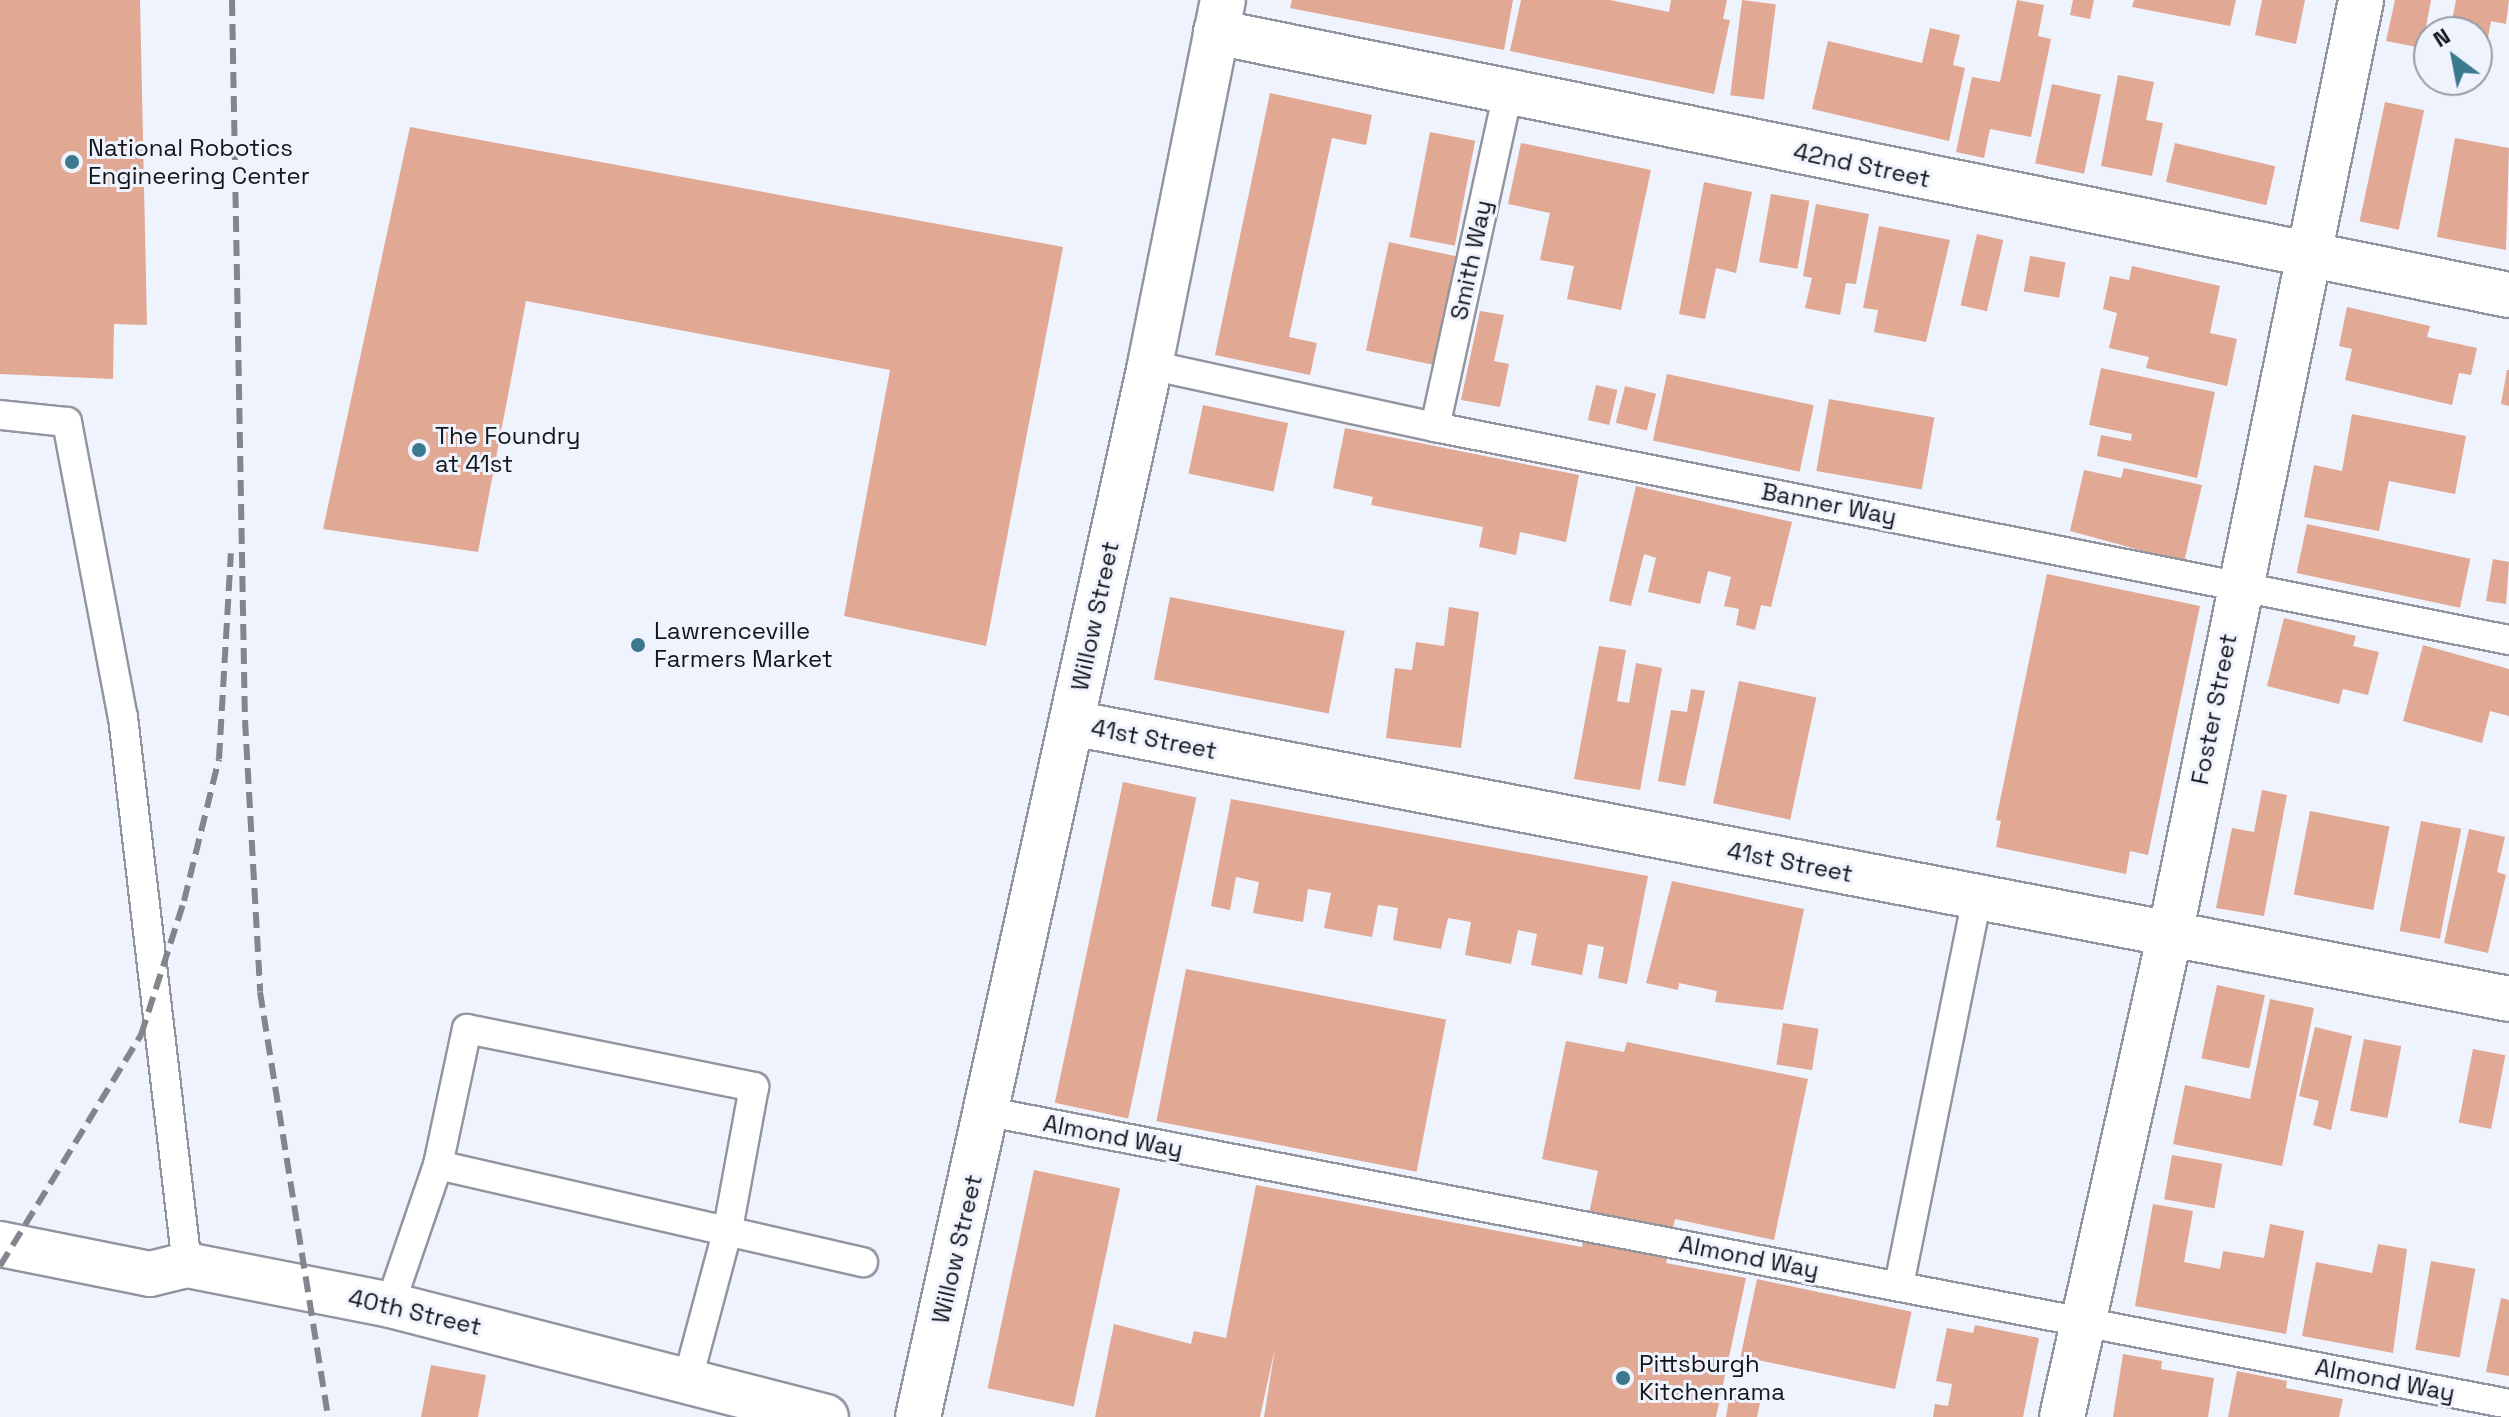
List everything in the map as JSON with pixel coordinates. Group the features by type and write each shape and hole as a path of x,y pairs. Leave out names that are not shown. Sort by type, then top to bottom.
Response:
{"street":[{"name":"Foster Street","path":"2062,1417 2170,935 2239,583 2310,257 2361,0"},
{"name":"42nd Street","path":"1220,16 1508,92 2509,295"},
{"name":"Willow Street","path":"918,1417 989,1112 1150,365 1220,16"},
{"name":"41st Street","path":"1072,723 2509,999"},
{"name":"40th Street","path":"0,1244 150,1274 187,1265 390,1305 688,1378 826,1417"}],"lane":[{"name":"Smith Way","path":"1435,427 1508,92"},
{"name":"Banner Way","path":"1150,365 1435,427 2239,583 2509,640"},
{"path":"0,415 67,422 123,717 187,1265"},
{"path":"1899,1285 1977,899"},
{"path":"390,1305 438,1165 467,1029 754,1087 728,1229 688,1378"},
{"name":"Almond Way","path":"989,1112 2509,1404"},
{"path":"438,1165 863,1262"}],"building":[{"name":"National Robotics Engineering Center","path":"0,0 140,0 147,325 114,324 113,379 0,374"},
{"path":"1292,0 1513,0 1504,50 1290,8"},
{"path":"1521,0 1610,0 1669,12 1671,0 1727,0 1723,19 1730,20 1714,94 1510,51"},
{"path":"1742,0 1776,4 1764,99 1730,95"},
{"path":"2017,0 2044,5 2038,36 2051,39 2031,137 1990,129 1984,158 1956,152 1972,77 2000,82"},
{"path":"2073,0 2094,0 2090,19 2070,15"},
{"path":"2134,0 2236,0 2230,26 2132,7"},
{"path":"2262,0 2305,0 2296,44 2255,35"},
{"path":"2395,0 2431,0 2428,16 2413,16 2413,46 2386,41"},
{"path":"2456,0 2509,0 2506,24 2493,21 2493,16 2453,16"},
{"path":"1930,28 1960,35 1953,65 1965,68 1949,141 1812,109 1828,41 1922,63"},
{"path":"2118,75 2154,82 2146,120 2163,123 2152,176 2101,166"},
{"path":"2052,84 2101,94 2084,174 2035,163"},
{"path":"1270,93 1372,115 1366,145 1332,138 1289,337 1317,343 1310,375 1215,355"},
{"path":"2385,102 2424,110 2399,230 2360,221"},
{"name":"The Foundry at 41st","path":"410,127 1063,247 986,646 844,616 890,370 526,301 478,552 323,529"},
{"path":"1430,132 1475,141 1455,246 1410,237"},
{"path":"2455,138 2509,148 2506,250 2437,237"},
{"path":"1521,143 1651,170 1621,310 1567,299 1574,266 1540,260 1550,213 1508,204"},
{"path":"2175,143 2275,166 2266,205 2166,182"},
{"path":"1704,182 1752,192 1736,273 1716,268 1705,319 1679,314"},
{"path":"1771,194 1809,201 1797,269 1759,262"},
{"path":"1816,204 1869,214 1856,284 1846,283 1840,315 1805,308 1812,278 1803,276"},
{"path":"1879,226 1950,240 1926,342 1874,332 1878,310 1863,308"},
{"path":"1977,234 2003,240 1987,311 1961,305"},
{"path":"1389,242 1464,258 1441,367 1366,351"},
{"path":"2030,256 2065,262 2059,298 2024,291"},
{"path":"2132,266 2220,286 2210,333 2237,339 2227,386 2146,368 2149,357 2109,348 2117,313 2103,309 2110,276 2129,280"},
{"path":"2347,307 2430,326 2427,337 2477,348 2471,375 2459,373 2452,405 2345,380 2352,349 2339,346"},
{"path":"1480,311 1504,315 1494,361 1509,364 1500,407 1461,400"},
{"path":"2101,368 2215,392 2197,478 2097,456 2101,435 2131,441 2132,434 2089,425"},
{"path":"2509,370 2509,406 2501,404"},
{"path":"1667,374 1814,405 1800,472 1653,441"},
{"path":"1596,385 1617,390 1609,425 1588,420"},
{"path":"1625,386 1656,394 1647,431 1616,423"},
{"path":"1829,399 1934,418 1922,489 1816,471"},
{"path":"1203,405 1288,423 1274,492 1188,473"},
{"path":"2352,414 2466,436 2455,494 2389,481 2379,531 2304,517 2314,465 2342,471"},
{"path":"1345,428 1579,475 1566,542 1520,532 1516,555 1479,547 1483,527 1371,505 1373,497 1333,488"},
{"path":"2124,468 2202,485 2184,562 2070,531 2084,470 2121,478"},
{"path":"1636,486 1792,522 1771,607 1761,605 1755,630 1736,625 1739,609 1724,606 1731,577 1708,571 1700,604 1648,592 1656,558 1644,554 1631,606 1609,601"},
{"path":"2307,524 2470,559 2460,608 2297,573"},
{"path":"2493,559 2509,562 2506,604 2486,601"},
{"path":"2047,574 2200,606 2148,855 2130,851 2126,874 1996,847 2001,821 1996,820"},
{"path":"1170,597 1345,631 1329,713 1154,679"},
{"path":"1449,607 1479,612 1461,748 1386,738 1395,668 1412,670 1416,642 1444,646"},
{"path":"2284,618 2356,636 2353,646 2379,652 2368,695 2343,689 2339,704 2267,686"},
{"path":"2423,645 2509,669 2509,716 2490,711 2482,743 2403,721"},
{"path":"1599,646 1626,650 1617,701 1629,703 1636,663 1662,668 1640,790 1574,779"},
{"path":"1739,681 1816,697 1790,820 1713,803"},
{"path":"1691,689 1705,691 1685,786 1658,781 1671,710 1687,712"},
{"path":"1123,782 1196,798 1128,1118 1055,1103"},
{"path":"2262,790 2287,795 2264,916 2216,908 2232,828 2254,832"},
{"path":"1231,799 1648,876 1627,984 1598,978 1604,947 1588,944 1582,975 1531,965 1537,934 1518,930 1511,964 1465,955 1471,922 1448,918 1441,949 1393,940 1398,908 1378,905 1372,937 1324,928 1331,893 1308,889 1303,922 1253,913 1259,882 1236,877 1230,910 1211,906"},
{"path":"2310,811 2390,826 2373,910 2294,894"},
{"path":"2421,821 2461,829 2440,939 2400,931"},
{"path":"2469,829 2505,837 2497,872 2506,875 2488,953 2444,943"},
{"path":"1672,881 1804,909 1783,1010 1715,1002 1717,991 1679,983 1678,990 1646,983"},
{"path":"1186,969 1446,1020 1417,1172 1156,1121"},
{"path":"2217,985 2265,995 2249,1069 2201,1058"},
{"path":"2270,999 2314,1008 2282,1166 2173,1144 2185,1085 2250,1099"},
{"path":"1783,1023 1819,1029 1812,1070 1776,1064"},
{"path":"2315,1027 2352,1036 2331,1130 2313,1125 2319,1101 2299,1096"},
{"path":"2364,1039 2401,1046 2387,1118 2350,1111"},
{"path":"1566,1041 1624,1052 1627,1042 1808,1079 1774,1240 1675,1219 1666,1263 1746,1278 1716,1417 1264,1417 1275,1348 1260,1417 1095,1417 1114,1324 1191,1344 1194,1331 1226,1338 1256,1185 1582,1247 1598,1171 1542,1159"},
{"path":"2473,1049 2505,1055 2491,1129 2459,1123"},
{"path":"2172,1155 2222,1164 2214,1208 2164,1199"},
{"path":"1034,1170 1120,1188 1074,1406 988,1388"},
{"path":"2153,1204 2193,1211 2184,1262 2220,1269 2223,1251 2264,1258 2270,1224 2304,1231 2286,1334 2135,1306"},
{"path":"2378,1244 2407,1249 2393,1353 2302,1336 2316,1262 2372,1273"},
{"path":"2431,1261 2475,1269 2460,1357 2415,1350"},
{"path":"1757,1279 1912,1312 1895,1389 1741,1356"},
{"path":"2501,1298 2509,1300 2509,1376 2486,1372"},
{"path":"1975,1325 2039,1338 2023,1417 1933,1417 1935,1404 1948,1406 1952,1384 1936,1381 1947,1328 1973,1333"},
{"path":"2123,1354 2162,1361 2161,1369 2214,1378 2208,1417 2113,1417"},
{"path":"431,1365 486,1375 478,1417 421,1417"},
{"path":"2237,1371 2287,1381 2286,1388 2343,1399 2339,1417 2228,1417"},
{"path":"1730,1392 1761,1398 1757,1417 1726,1417"}],"railway":[{"path":"232,0 245,720 260,992 328,1417"},
{"path":"0,1266 141,1035 184,901 219,759 231,553"}],"place":[{"name":"National Robotics Engineering Center","path":"72,162"},
{"name":"The Foundry at 41st","path":"419,450"},
{"name":"Lawrenceville Farmers Market","path":"638,645"},
{"name":"Pittsburgh Kitchenrama","path":"1623,1378"}]}
